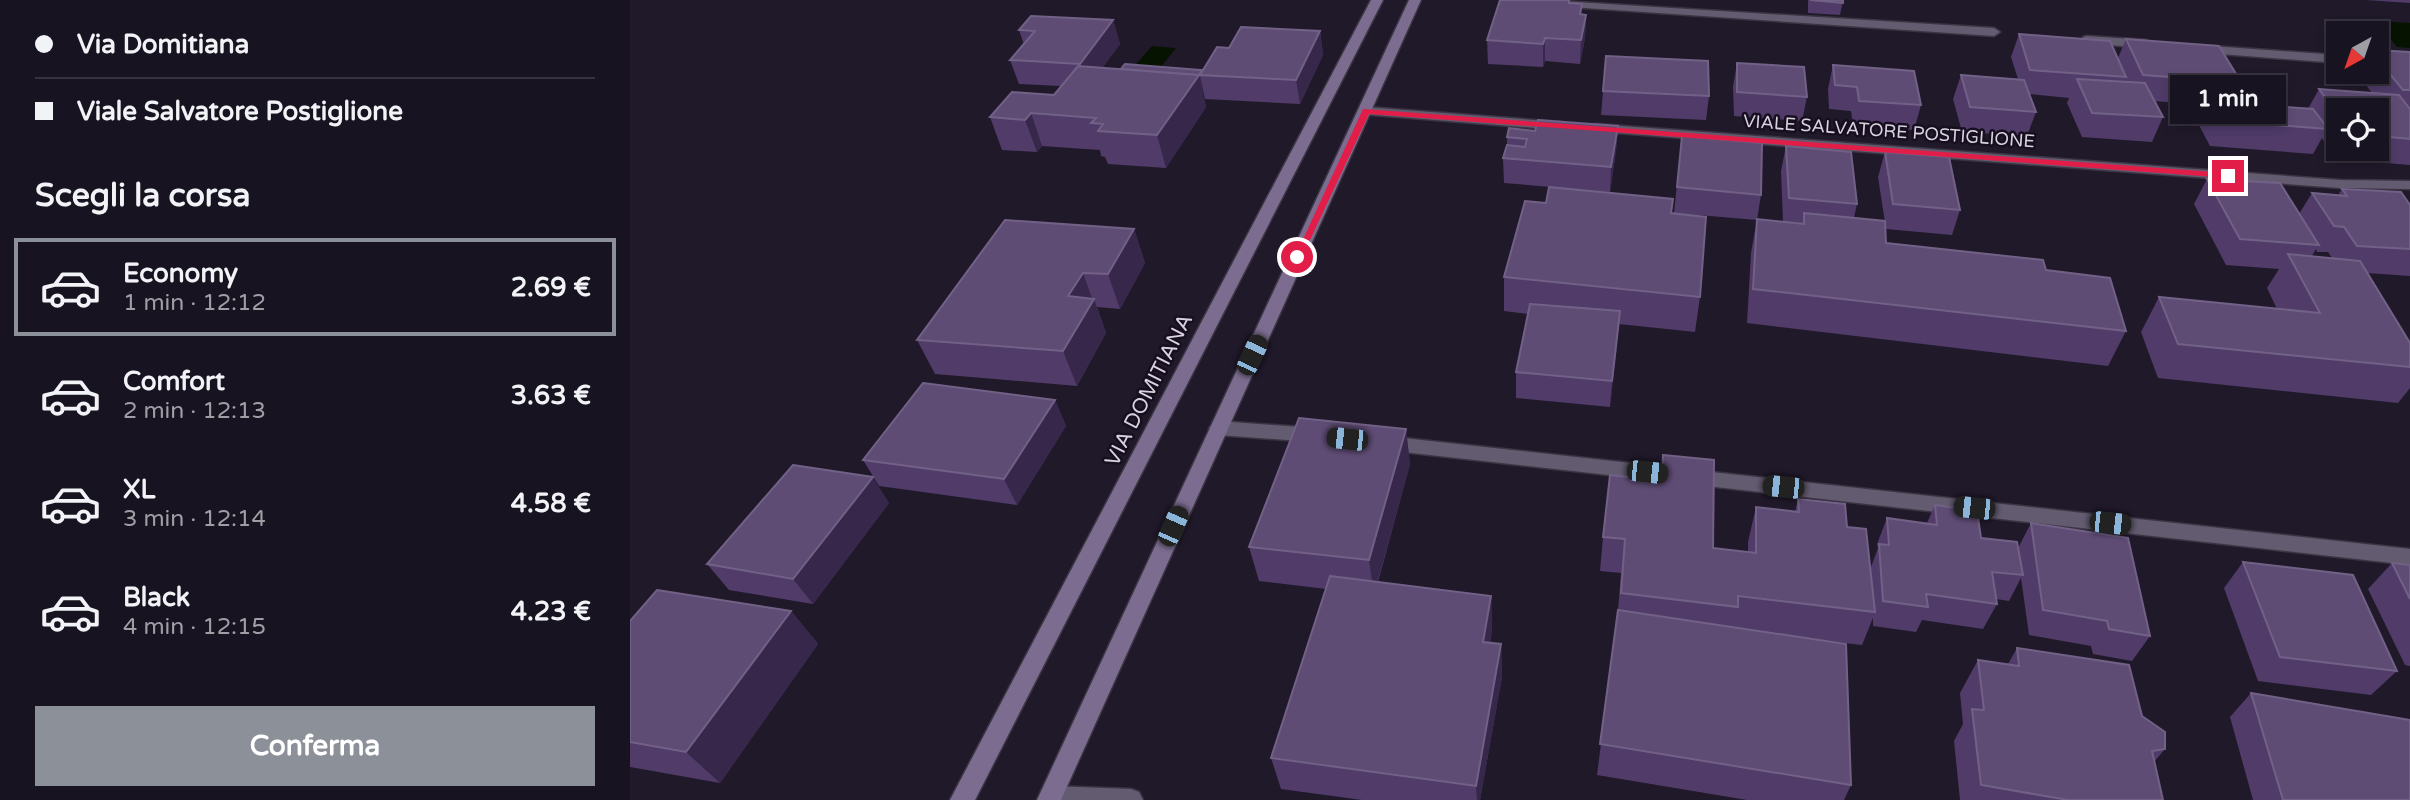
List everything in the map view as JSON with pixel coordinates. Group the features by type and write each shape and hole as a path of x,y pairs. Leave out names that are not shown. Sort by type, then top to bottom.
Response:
{"main road":[{"name":"VIA DOMITIANA","path":"962,800 1377,0"},
{"path":"1050,798 1415,0"}],"street":[{"path":"1542,3 1994,32"},
{"path":"2074,39 2157,45"},
{"path":"2185,47 2326,59"},
{"name":"VIALE SALVATORE POSTIGLIONE","path":"1366,111 2340,184 2410,185"},
{"path":"1218,428 1334,437"},
{"path":"1362,440 2410,556"},
{"path":"1050,798 1131,800"}],"shaded area":[{"path":"2389,22 2410,23 2410,48 2397,47 2389,37"},
{"path":"1152,46 1176,48 1156,73 1131,70"}],"building":[{"path":"1500,0 1569,0 1569,3 1582,4 1580,14 1586,15 1581,40 1545,38 1543,44 1487,40"},
{"path":"1810,0 1843,0 1843,3"},
{"path":"1031,16 1113,20 1080,64 1010,60 1035,31 1019,30"},
{"path":"1241,27 1320,31 1296,80 1200,75 1217,47 1229,48"},
{"path":"2019,34 2110,41 2126,77 2030,70"},
{"path":"2126,39 2219,46 2241,82 2143,75"},
{"path":"2389,51 2410,52 2410,90 2403,90 2389,73"},
{"path":"1606,56 1708,61 1709,96 1603,91"},
{"path":"1737,63 1804,67 1807,97 1737,92"},
{"path":"1125,64 1202,70 1199,75 1121,69"},
{"path":"1833,65 1914,71 1921,105 1859,101 1857,87 1835,85"},
{"path":"1078,66 1199,75 1157,135 1098,131 1103,124 1091,123 1096,118 1031,113 1025,120 990,117 1012,92 1054,95"},
{"path":"1961,75 2024,80 2036,112 1970,107"},
{"path":"2077,79 2145,83 2163,117 2092,113"},
{"path":"2202,83 2260,88 2272,106 2313,109 2326,129 2223,121"},
{"path":"2319,89 2399,95 2410,109 2410,139 2389,136 2389,98 2326,99"},
{"path":"1538,120 1618,126 1611,167 1503,158 1507,145 1525,147 1527,139 1507,137 1509,128 1535,131"},
{"path":"1682,136 1762,143 1761,195 1677,187"},
{"path":"1786,146 1851,152 1857,204 1789,198"},
{"path":"1885,152 1949,157 1960,210 1893,204"},
{"path":"2207,179 2280,183 2319,245 2240,239"},
{"path":"1549,187 1673,199 1671,213 1706,217 1700,297 1504,277 1525,201 1546,203"},
{"path":"2342,189 2401,192 2410,205 2410,249 2357,246 2344,227 2334,226 2312,193 2347,196"},
{"path":"1804,213 1885,221 1886,243 2043,260 2046,270 2110,278 2126,331 1753,289 1757,219 1804,224"},
{"path":"1005,220 1134,229 1108,274 1083,273 1068,296 1094,299 1063,351 917,340"},
{"path":"2288,254 2360,261 2410,343 2410,367 2178,344 2159,297 2320,313"},
{"path":"1530,304 1620,311 1612,381 1516,372"},
{"path":"923,383 1055,400 1004,479 863,460"},
{"path":"1299,418 1406,429 1369,560 1249,547"},
{"path":"1663,455 1714,460 1713,548 1756,553 1756,507 1799,512 1798,499 1845,504 1847,527 1866,529 1875,612 1738,596 1738,607 1621,593 1625,539 1603,537 1610,475 1662,481"},
{"path":"793,465 873,477 793,579 707,564"},
{"path":"1935,505 1977,511 1981,538 2017,542 2023,575 1992,572 1997,604 1926,594 1928,607 1883,601 1879,544 1889,545 1887,518 1937,525"},
{"path":"2031,523 2128,538 2150,636 2109,629 2107,621 2043,610"},
{"path":"2243,562 2353,575 2397,671 2280,657"},
{"path":"2392,563 2410,565 2410,599"},
{"path":"1330,576 1491,596 1483,642 1501,644 1476,786 1271,758"},
{"path":"657,590 791,611 686,752 630,742 630,621"},
{"path":"1618,610 1846,644 1851,785 1600,744"},
{"path":"2017,648 2129,665 2142,716 2165,732 2165,749 2152,751 2163,800 2068,800 1981,785 1972,709 1984,710 1978,660 2019,666"},
{"path":"2251,693 2410,720 2410,800 2283,800"}],"route":[{"path":"1297,257 1366,111 2228,176"}]}
